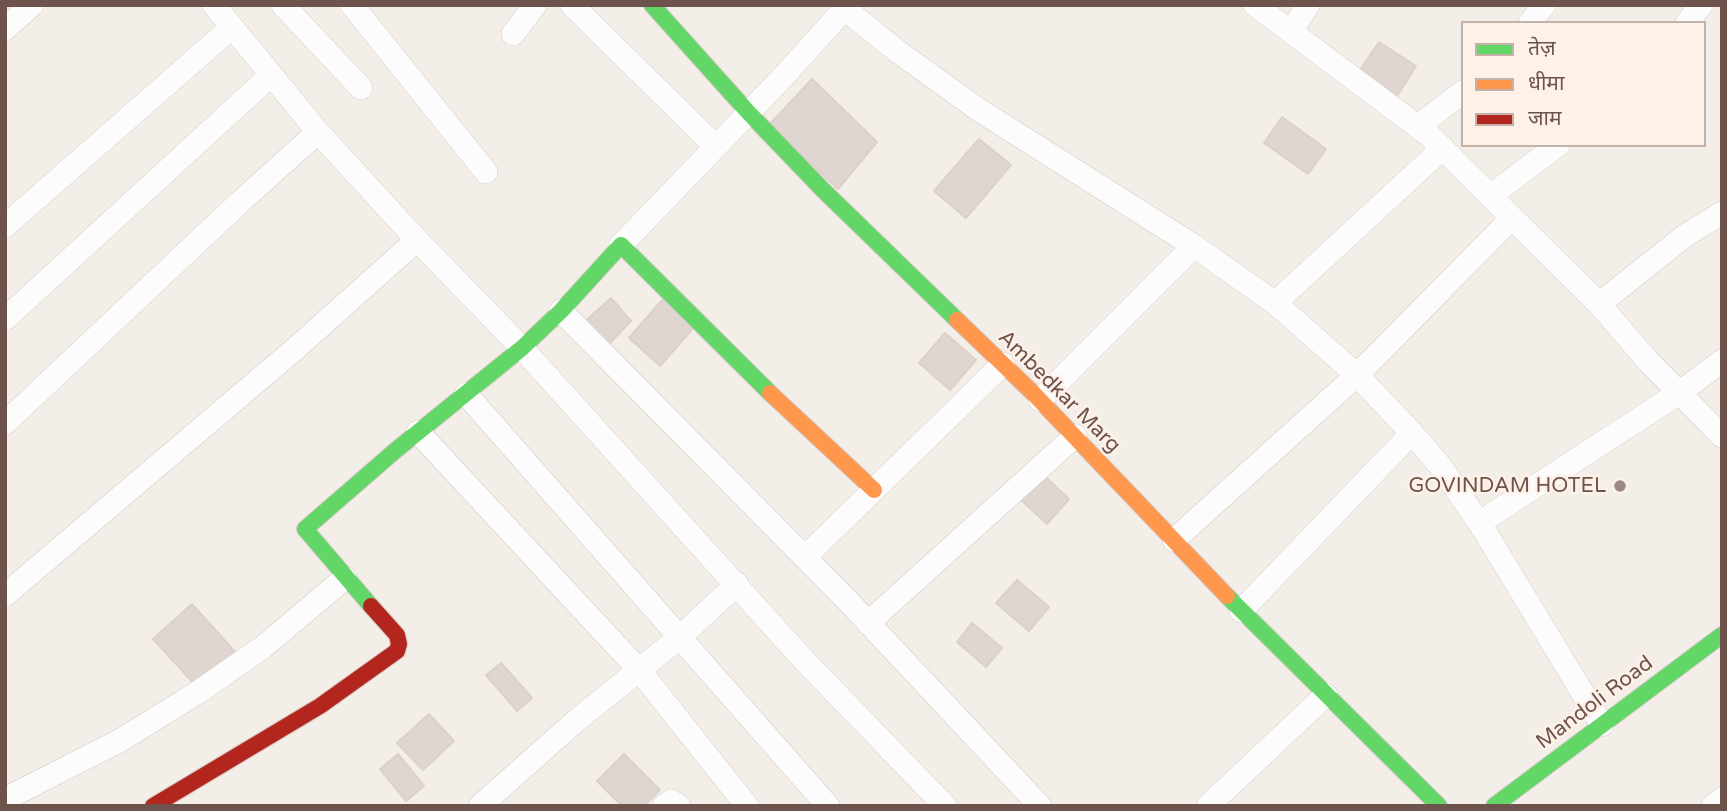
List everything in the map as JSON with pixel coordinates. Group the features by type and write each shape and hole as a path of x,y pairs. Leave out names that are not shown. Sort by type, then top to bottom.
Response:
{"street":[{"path":"5,29 32,5"},
{"path":"214,5 318,132 417,240 522,348 801,657 945,806"},
{"path":"283,5 361,88"},
{"path":"352,5 486,172"},
{"path":"513,34 535,5"},
{"path":"572,5 715,146"},
{"name":"Ambedkar Marg","path":"652,5 747,112 823,190 1040,400 1241,611 1439,806"},
{"path":"1255,5 1418,126 1443,148 1599,304 1679,393 1722,436"},
{"path":"1291,32 1308,5"},
{"path":"1532,21 1544,5"},
{"path":"1689,21 1701,5"},
{"path":"153,806 320,706 397,651 397,635 305,529 418,432 522,348 561,311 847,7 926,72 979,110 1194,246 1275,303 1357,375 1441,467 1479,523 1602,725"},
{"path":"5,226 231,28"},
{"path":"5,319 270,76"},
{"path":"1418,126 1461,94"},
{"path":"5,423 318,132"},
{"path":"1490,196 1555,147"},
{"path":"1275,303 1443,148"},
{"path":"1599,304 1686,234 1722,213"},
{"path":"1174,540 1357,375 1512,218"},
{"path":"5,595 295,349 417,240"},
{"path":"621,245 730,355 874,490"},
{"path":"1040,400 1194,246"},
{"path":"561,311 868,623 1040,806"},
{"path":"1479,523 1679,393 1722,361"},
{"path":"804,557 1003,364"},
{"path":"466,394 828,806"},
{"path":"418,432 639,670 742,804"},
{"path":"1241,611 1412,433"},
{"path":"868,623 1075,436"},
{"path":"5,799 121,740 200,691 262,647 345,578"},
{"path":"480,806 577,720 680,637 737,584"},
{"name":"Mandoli Road","path":"1494,806 1722,635"},
{"path":"1208,806 1326,695"},
{"path":"1713,806 1722,799"},
{"path":"664,806 671,801 679,806"}],"building":[{"path":"1379,42 1416,66 1394,101 1356,76"},
{"path":"812,79 877,142 838,189 769,125"},
{"path":"1282,117 1326,149 1308,174 1264,143"},
{"path":"979,139 1011,165 966,218 934,191"},
{"path":"611,298 631,321 606,347 580,326"},
{"path":"664,298 695,326 660,366 629,338"},
{"path":"945,333 976,360 950,390 919,363"},
{"path":"1040,472 1069,499 1047,524 1017,496"},
{"path":"1017,580 1049,607 1029,631 996,603"},
{"path":"192,604 238,655 199,689 153,639"},
{"path":"972,623 1002,648 986,667 957,642"},
{"path":"501,663 532,698 517,711 486,675"},
{"path":"429,714 454,741 423,770 397,743"},
{"path":"398,754 424,786 406,801 380,769"},
{"path":"624,754 660,790 644,806 622,806 597,781"}],"traffic: fast":[{"path":"652,5 748,112 823,190 957,320"},
{"path":"371,606 305,529 396,450 522,348 561,311 621,245 770,393"},
{"path":"1227,596 1439,806"},
{"path":"1494,806 1722,635"}],"traffic: slow":[{"path":"957,320 1033,393 1227,596"},
{"path":"770,393 874,490"}],"traffic: jam":[{"path":"153,806 320,706 397,651 397,635 371,606"}],"place":[{"name":"GOVINDAM HOTEL","path":"1620,486"}]}
